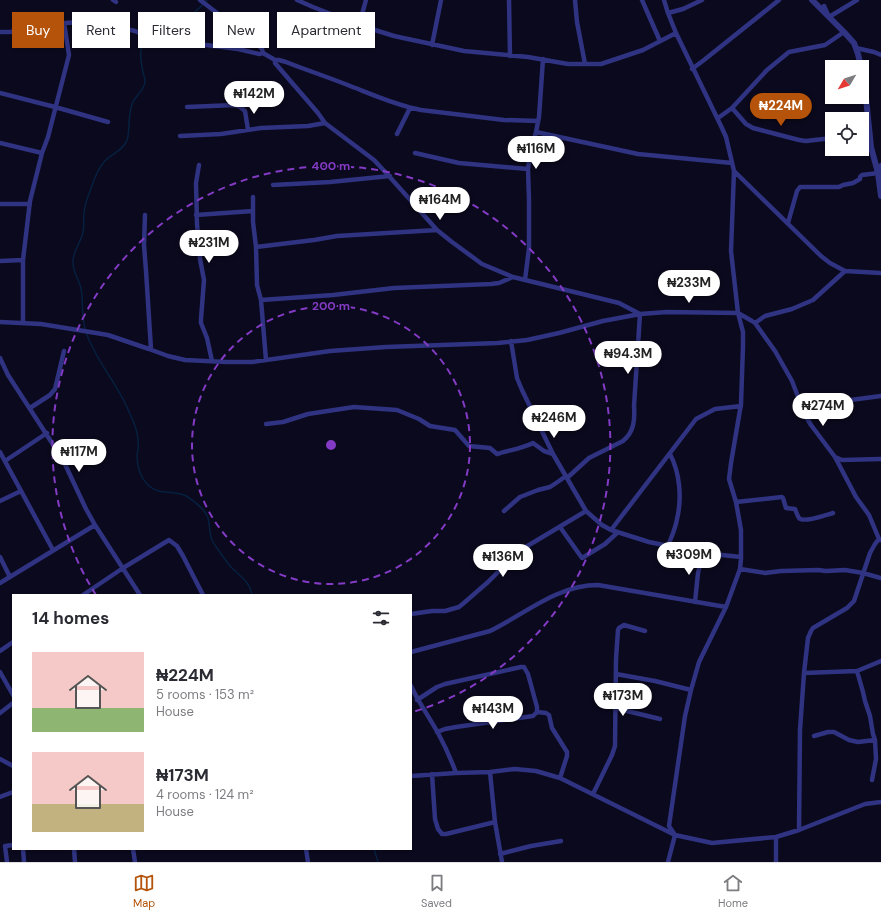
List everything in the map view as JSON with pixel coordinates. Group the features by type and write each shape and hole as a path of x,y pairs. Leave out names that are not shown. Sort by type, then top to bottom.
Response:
{"street":[{"path":"200,0 255,42 262,49 263,53"},
{"path":"297,0 326,12"},
{"path":"363,12 366,0"},
{"path":"432,45 441,0"},
{"path":"509,0 510,56"},
{"path":"575,0 577,22 585,64"},
{"path":"642,0 660,42"},
{"path":"664,0 676,33 726,137 734,171 731,251 738,313 743,332 741,406 729,478 736,502 741,530 740,569 726,607 700,662 691,690 683,730 670,826 675,835 668,862"},
{"path":"668,14 684,9 702,0"},
{"path":"692,68 779,0"},
{"path":"812,0 854,43 859,60"},
{"path":"829,17 855,1"},
{"path":"824,6 829,17"},
{"path":"23,323 23,260 30,204 42,153 48,137 69,55 64,23 96,22 135,31 164,42 206,45 238,49 259,54 263,53 275,60 286,62 374,96 410,108 504,120 538,121"},
{"path":"375,30 432,45 464,51 543,59 568,64 601,64 643,50 676,33"},
{"path":"0,32 12,32"},
{"path":"718,118 732,108 771,66 789,52 825,45 844,32"},
{"path":"856,48 874,52 881,56"},
{"path":"526,280 529,248 528,169 538,121 543,59"},
{"path":"275,60 275,64 325,123 374,160 437,230 482,264 513,277 618,303 640,314"},
{"path":"0,93 55,106 108,122"},
{"path":"867,104 871,147 878,173 881,196"},
{"path":"187,107 235,105 245,111 248,130"},
{"path":"397,134 410,108"},
{"path":"732,108 746,124 753,128 799,140 806,141 825,139"},
{"path":"180,136 221,134 261,128 308,126 325,123"},
{"path":"536,132 638,154 732,163"},
{"path":"0,143 42,153"},
{"path":"415,153 459,162 528,169"},
{"path":"199,165 196,183 196,215 200,259 204,280 201,323 207,338 212,361"},
{"path":"878,173 881,165"},
{"path":"734,171 830,263 845,271 881,273"},
{"path":"788,223 797,191 800,187 839,186 853,184 860,179 862,174 878,173"},
{"path":"274,185 330,182 390,176"},
{"path":"253,197 257,285 261,300 266,360"},
{"path":"0,204 30,204"},
{"path":"196,215 253,211"},
{"path":"145,215 144,245 151,349"},
{"path":"256,247 337,236 437,230"},
{"path":"0,261 23,260"},
{"path":"755,323 765,316 792,309 813,300 845,271"},
{"path":"261,300 333,295 394,288 491,284 499,283 513,277"},
{"path":"0,322 41,324 90,332 108,336 151,349 168,356 185,360 252,362 330,351 386,347 498,343 527,340 603,321 640,314 667,312 738,313 752,321 776,351 792,381 802,408 811,426 835,457 856,497 869,515 880,537 870,553 852,605 813,628 808,638 800,730 799,830"},
{"path":"504,511 520,497 550,487 566,477 589,458 623,441 631,431 635,418 635,392 640,314"},
{"path":"511,341 518,378 522,390 553,454 586,511 602,525 617,533 649,542 703,553 741,557"},
{"path":"30,408 50,395 55,389 64,351"},
{"path":"0,358 8,375 68,469 95,526 139,594"},
{"path":"802,408 881,396"},
{"path":"611,530 696,419 715,408 741,406"},
{"path":"266,424 283,422 308,414 354,407 397,410 419,419 430,426 455,430 470,446 490,448 496,454 508,450 514,450 533,443 544,451 553,454"},
{"path":"4,460 46,433"},
{"path":"0,452 54,550"},
{"path":"668,546 677,519 680,499 678,476 675,463 670,454"},
{"path":"835,457 842,460 881,459"},
{"path":"0,501 21,491"},
{"path":"736,502 782,497 786,508 795,509 799,518 802,520 833,513"},
{"path":"412,614 445,611 459,606 488,582 524,548 586,511"},
{"path":"0,583 95,526"},
{"path":"560,527 582,558 605,544 617,533"},
{"path":"84,594 169,540 177,546 202,594"},
{"path":"695,602 698,573 703,553"},
{"path":"0,557 10,577"},
{"path":"740,569 765,573 781,571 845,570 881,578"},
{"path":"412,652 490,631 559,593 588,585 598,585 726,607"},
{"path":"593,794 615,746 618,630 624,625 645,631"},
{"path":"0,651 12,643"},
{"path":"804,673 857,671 881,661"},
{"path":"417,700 445,684 524,667 528,674 537,712"},
{"path":"857,671 870,716 875,740 876,759 872,780"},
{"path":"0,672 12,693"},
{"path":"616,674 655,681 691,690"},
{"path":"412,688 417,700 437,732 456,773"},
{"path":"0,713 12,704"},
{"path":"615,708 660,719"},
{"path":"437,732 456,727 533,716 537,712 546,713 549,715 552,728 567,752 560,778"},
{"path":"814,736 834,732 850,740 858,742 875,740"},
{"path":"0,759 12,765"},
{"path":"412,776 490,772 515,769 536,771 560,778 675,835 712,843 776,837 799,830 865,804 881,802"},
{"path":"490,772 495,822 502,862"},
{"path":"432,774 435,819 438,829 442,834 495,822"},
{"path":"0,797 12,792"},
{"path":"776,837 776,862"},
{"path":"500,854 531,846 561,841"},
{"path":"6,862 5,846 12,845"},
{"path":"23,850 24,862"},
{"path":"74,850 75,862"},
{"path":"133,850 135,862"},
{"path":"306,850 308,862"}],"waterway":[{"path":"194,12 207,0"},
{"path":"142,48 141,62 145,82 143,88 132,104 128,138 123,147 104,162 93,181 84,213 83,233 73,259 74,270 82,292 84,325 91,345 122,397 134,424 138,444 138,463 143,478 152,488 162,492 178,493 197,503 207,515 210,535 213,541 231,567 247,583 252,594"},
{"path":"374,850 378,862"}]}
